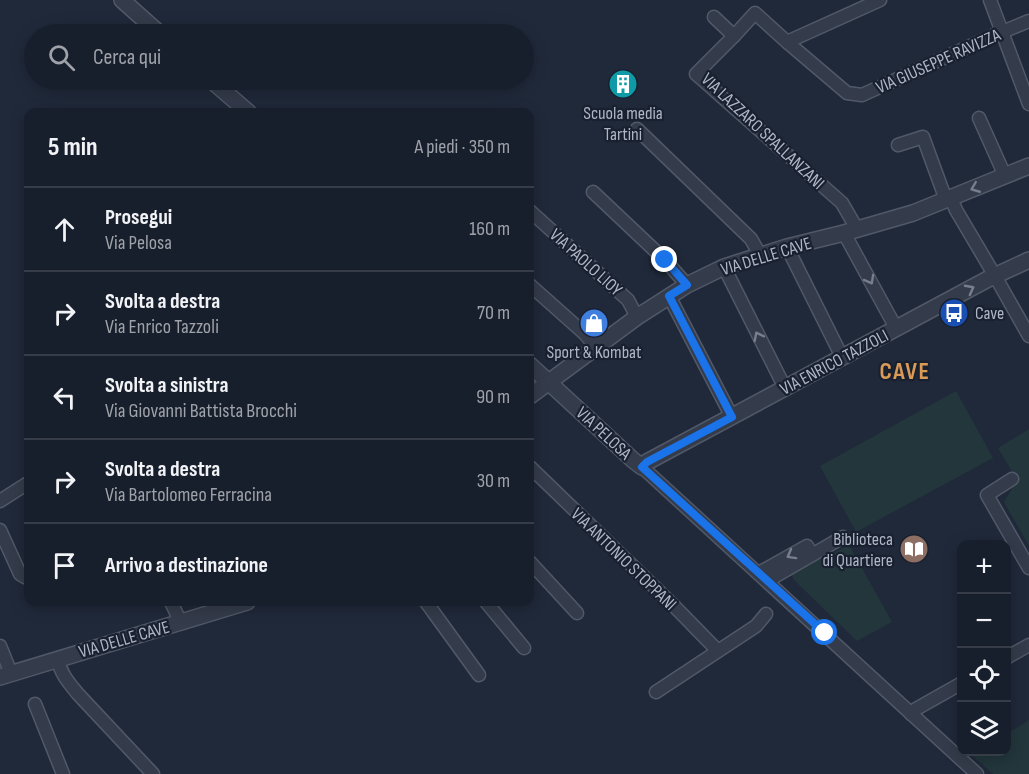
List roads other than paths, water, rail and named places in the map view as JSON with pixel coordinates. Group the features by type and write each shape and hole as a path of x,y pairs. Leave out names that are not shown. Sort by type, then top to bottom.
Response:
{"street":[{"path":"122,0 149,24"},
{"path":"787,42 864,3 880,0"},
{"path":"990,0 1029,104"},
{"name":"VIA GIUSEPPE RAVIZZA","path":"734,36 755,13 847,93 862,95 1029,21"},
{"path":"714,17 734,36"},
{"name":"VIA LAZZARO SPALLANZANI","path":"734,36 696,74 842,202 851,231"},
{"path":"223,90 243,108"},
{"path":"979,118 1005,176"},
{"path":"638,129 751,239 760,255"},
{"path":"898,145 923,137 948,199 1029,336"},
{"name":"VIA DELLE CAVE","path":"534,393 637,317 687,285 724,267 787,247 913,213 1029,166"},
{"path":"593,192 665,260 687,285"},
{"name":"VIA PAOLO LIOY","path":"534,215 627,300 637,317"},
{"path":"851,231 896,328"},
{"path":"787,247 842,357"},
{"name":"VIA ENRICO TAZZOLI","path":"642,467 647,462 896,328 1029,260"},
{"path":"724,267 785,388"},
{"path":"534,289 585,334 596,347"},
{"path":"669,296 732,417"},
{"name":"VIA PELOSA","path":"534,369 977,774"},
{"name":"VIA ANTONIO STOPPANI","path":"534,472 718,651"},
{"path":"1012,479 987,495 1029,568"},
{"path":"0,501 24,486"},
{"path":"0,530 20,574 24,576"},
{"path":"763,577 807,546 812,555 843,537"},
{"path":"534,566 577,613"},
{"path":"173,606 181,623"},
{"name":"VIA DELLE CAVE","path":"6,675 234,606"},
{"path":"429,606 479,675"},
{"path":"489,606 524,648"},
{"path":"656,693 756,626 766,614"},
{"path":"1011,655 1029,645"},
{"path":"0,646 6,675"},
{"path":"58,659 59,667 67,681 153,774"},
{"path":"912,714 916,709 957,686"},
{"path":"35,704 63,774"}],"place":[{"name":"Scuola media Tartini","path":"623,84"},
{"name":"Cave","path":"954,313"},
{"name":"Sport & Kombat","path":"594,323"},
{"name":"Biblioteca di Quartiere","path":"914,549"}],"district":[{"name":"CAVE","path":"905,371"}]}
